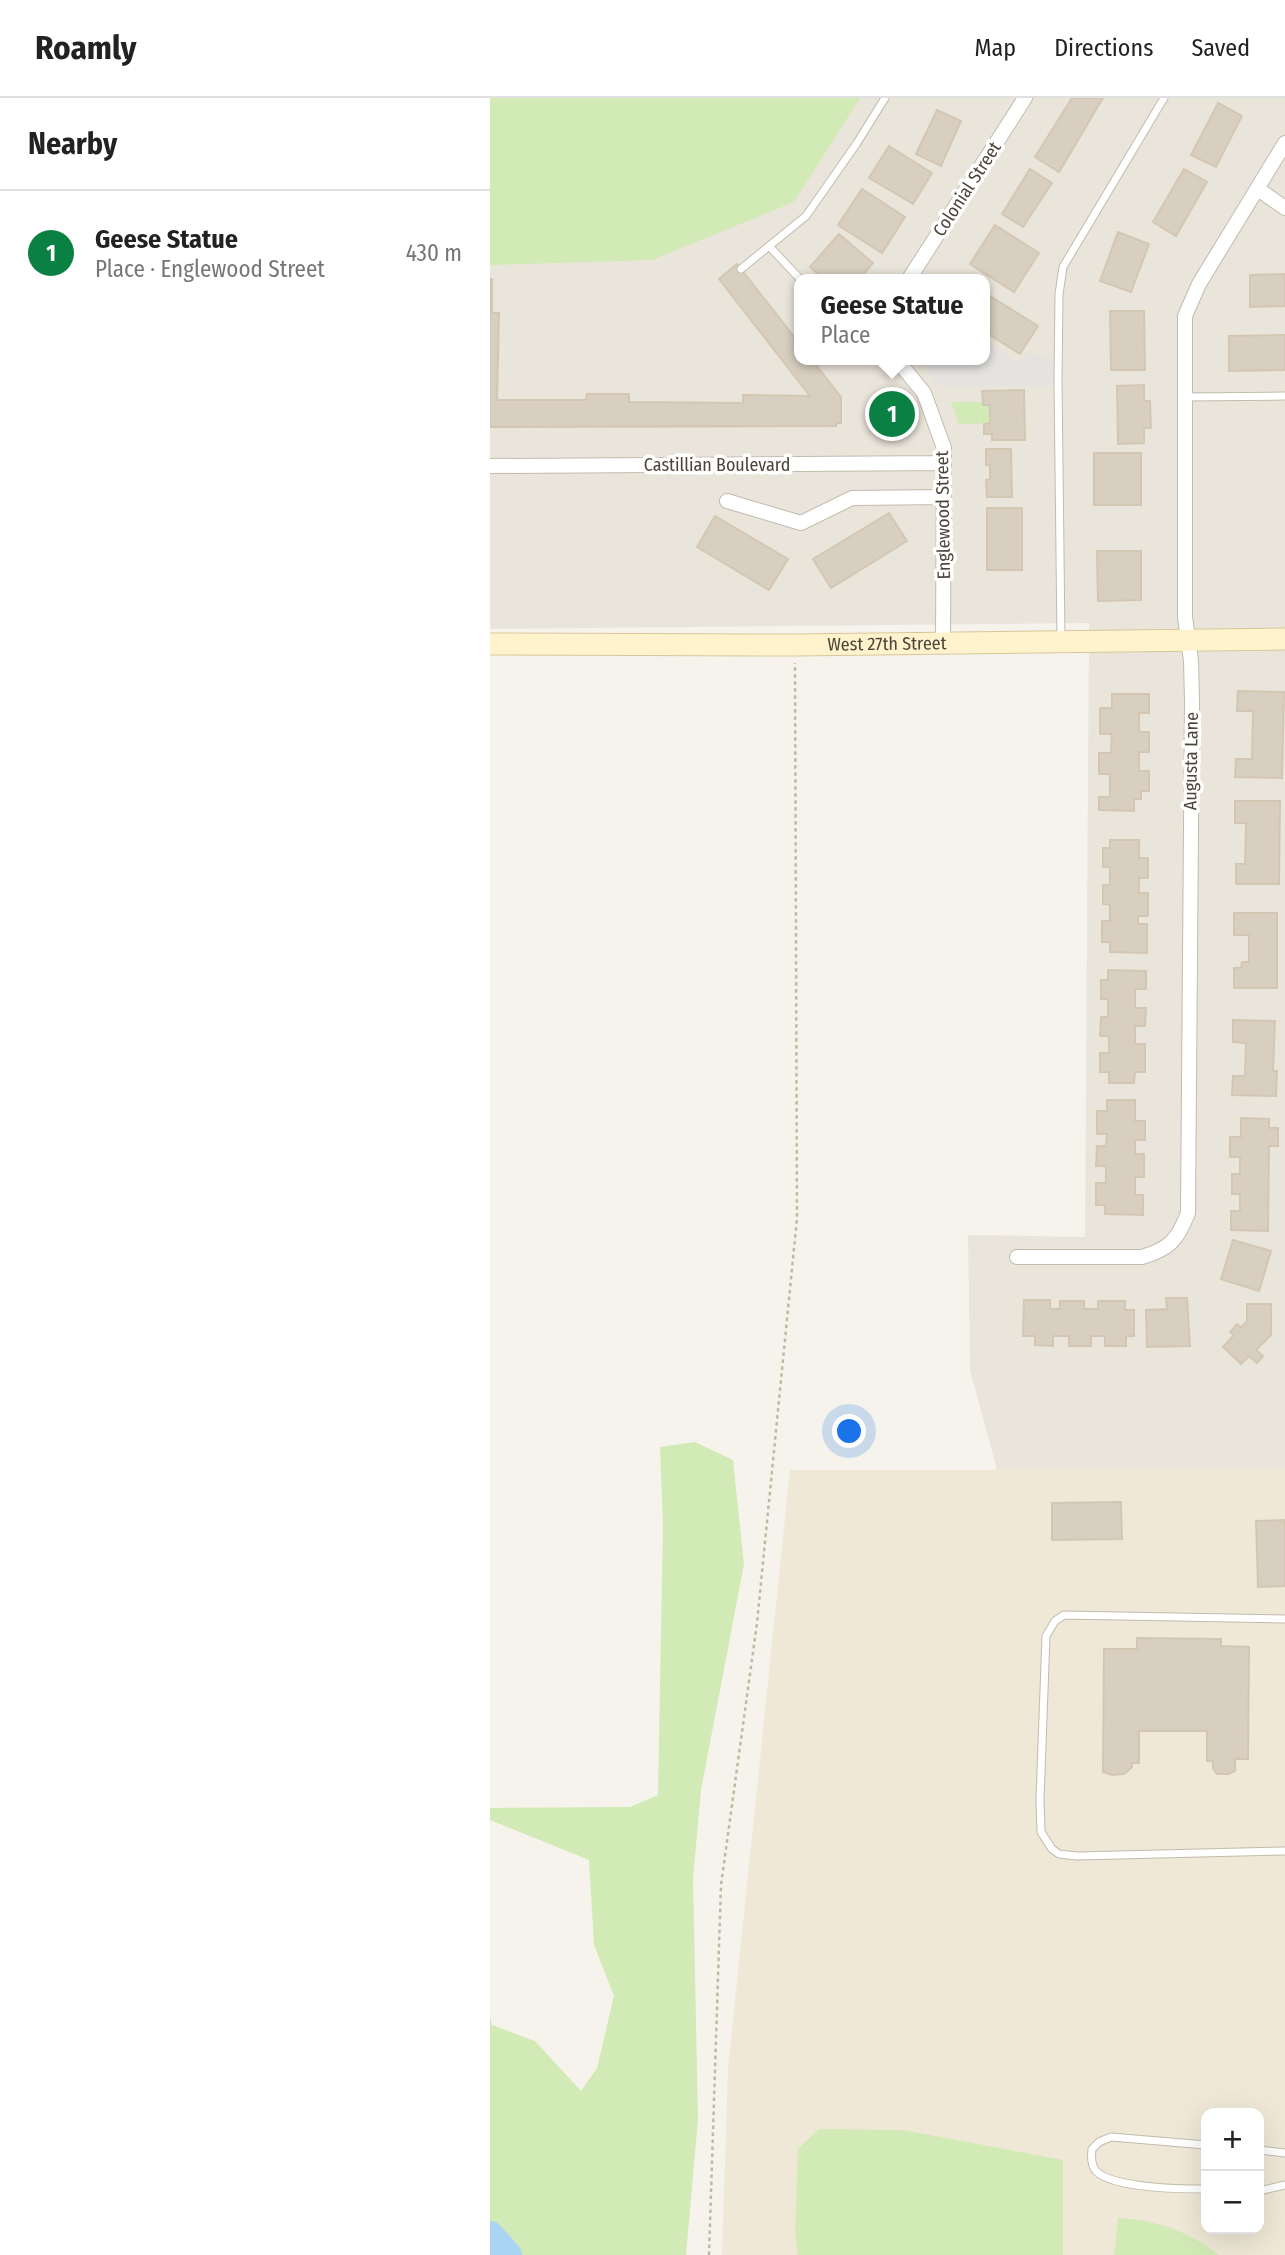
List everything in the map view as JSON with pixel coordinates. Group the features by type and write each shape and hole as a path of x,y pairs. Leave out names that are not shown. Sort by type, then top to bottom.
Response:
{"main road":[{"name":"West 27th Street","path":"490,644 795,645 1285,639"}],"street":[{"name":"Colonial Street","path":"912,274 1025,98"},
{"name":"Augusta Lane","path":"1017,1257 1142,1256 1158,1252 1172,1243 1181,1231 1188,1213 1192,717 1189,639 1185,617 1185,316 1199,284 1285,143"},
{"path":"1258,188 1285,208"},
{"name":"Englewood Street","path":"901,365 924,393 944,448 943,642"},
{"name":"Castillian Boulevard","path":"490,466 944,463"},
{"name":"Castillian Boulevard","path":"727,500 801,523 852,498 944,497"}],"lane":[{"path":"741,269 806,216 885,98"},
{"path":"1061,640 1058,380 1059,293 1063,267 1164,98"},
{"path":"769,246 795,274"},
{"path":"1186,397 1285,396"},
{"path":"1285,1619 1064,1615 1055,1621 1046,1636 1040,1799 1041,1832 1052,1849 1059,1854 1077,1856 1285,1851"},
{"path":"1201,2145 1111,2137 1099,2142 1092,2149 1091,2160 1096,2171 1110,2178 1137,2185 1201,2189"},
{"path":"1264,2151 1285,2153"},
{"path":"1264,2190 1285,2185"}],"path":[{"path":"709,2255 710,2155 721,1885 757,1623 797,1219 795,645"}],"shaded area":[{"path":"490,98 1285,98 1285,1892 1021,1559 970,1370 968,1235 1085,1237 1089,623 490,629"},
{"path":"990,345 1019,363 1029,352 1053,361 1053,386 938,386 923,365 990,365"},
{"path":"790,1470 1285,1470 1285,2255 722,2255 728,2068"}],"green space":[{"path":"490,98 860,98 794,202 652,260 490,265"},
{"path":"951,402 982,402 983,405 990,405 990,423 959,424"},
{"path":"695,1442 733,1460 744,1564 701,1790 693,1878 698,2119 686,2255 490,2255 490,2016 492,2025 535,2041 581,2091 597,2068 614,1996 594,1945 589,1860 490,1820 490,1808 630,1807 658,1795 663,1525 660,1447"},
{"path":"819,2129 903,2130 1063,2160 1063,2255 798,2255 795,2233 798,2149"},
{"path":"1118,2218 1146,2221 1172,2228 1196,2239 1219,2255 1114,2255"}],"building":[{"path":"1072,98 1103,98 1059,172 1035,157"},
{"path":"1218,103 1242,116 1216,167 1191,155"},
{"path":"937,110 961,121 941,166 916,154"},
{"path":"889,146 932,173 913,204 869,178"},
{"path":"1030,169 1052,183 1023,227 1002,214"},
{"path":"1184,169 1207,182 1176,236 1153,222"},
{"path":"862,189 905,217 882,253 838,225"},
{"path":"995,225 1039,253 1014,292 990,277 990,274 970,264"},
{"path":"1118,232 1149,244 1131,292 1100,281"},
{"path":"839,234 873,263 863,274 818,274 810,267"},
{"path":"737,264 794,337 794,365 816,365 841,397 841,423 836,423 836,426 490,427 490,279 492,313 499,313 497,400 586,400 587,394 629,394 629,402 743,403 743,395 810,396 719,279"},
{"path":"1285,274 1285,306 1250,307 1250,275"},
{"path":"990,296 1038,326 1020,354 990,335"},
{"path":"1110,311 1144,311 1145,370 1111,370"},
{"path":"1285,335 1285,370 1229,371 1229,336"},
{"path":"1144,385 1144,401 1150,401 1151,428 1144,428 1144,443 1118,444 1117,386"},
{"path":"1024,390 1025,440 992,440 992,434 984,434 984,424 990,423 990,405 983,405 982,391"},
{"path":"986,449 1011,449 1012,497 987,497 986,480 990,479 990,465 986,465"},
{"path":"1094,453 1141,453 1141,505 1094,505"},
{"path":"987,508 1022,508 1022,570 987,570"},
{"path":"889,513 907,541 831,588 813,559"},
{"path":"715,516 788,559 769,590 697,547"},
{"path":"1097,551 1141,551 1141,600 1098,601"},
{"path":"1238,691 1284,692 1282,778 1235,777 1236,759 1252,759 1253,711 1237,711"},
{"path":"1112,694 1149,694 1149,713 1139,713 1139,732 1149,732 1149,752 1139,752 1139,771 1149,771 1149,791 1141,791 1141,799 1134,799 1134,811 1099,810 1099,797 1110,797 1110,774 1099,774 1099,753 1111,753 1112,734 1100,734 1100,708 1112,708"},
{"path":"1235,801 1280,801 1279,884 1236,884 1236,864 1245,864 1246,823 1235,823"},
{"path":"1110,840 1139,840 1139,858 1148,858 1148,878 1139,878 1139,893 1148,893 1148,916 1138,916 1138,924 1147,924 1147,953 1110,952 1110,942 1102,942 1102,921 1110,921 1110,905 1103,904 1103,885 1110,885 1110,867 1103,867 1103,848 1110,848"},
{"path":"1234,913 1277,913 1277,988 1234,988 1234,968 1241,968 1242,962 1249,962 1249,935 1234,935"},
{"path":"1108,970 1146,971 1146,989 1135,989 1135,1008 1146,1008 1145,1026 1135,1026 1135,1044 1145,1044 1145,1072 1135,1072 1134,1083 1109,1083 1109,1072 1100,1072 1100,1053 1109,1053 1109,1036 1100,1036 1101,1017 1108,1017 1108,999 1101,999 1101,980 1108,980"},
{"path":"1233,1020 1275,1021 1273,1071 1277,1071 1276,1096 1232,1095 1233,1076 1245,1076 1246,1043 1233,1042"},
{"path":"1107,1100 1135,1100 1135,1121 1145,1121 1145,1140 1135,1140 1135,1154 1144,1154 1144,1177 1135,1177 1135,1195 1143,1195 1143,1215 1105,1214 1105,1205 1096,1205 1096,1183 1106,1183 1106,1166 1096,1166 1097,1146 1106,1146 1107,1134 1097,1134 1097,1111 1107,1111"},
{"path":"1241,1118 1269,1119 1269,1128 1278,1128 1278,1146 1269,1146 1268,1231 1231,1230 1231,1211 1240,1211 1240,1194 1232,1194 1232,1174 1240,1174 1240,1157 1230,1157 1230,1137 1241,1137"},
{"path":"1233,1240 1271,1251 1259,1291 1221,1279"},
{"path":"1166,1298 1187,1298 1190,1346 1147,1347 1146,1310 1167,1309"},
{"path":"1024,1300 1050,1300 1050,1309 1060,1309 1060,1301 1084,1301 1084,1309 1098,1309 1098,1301 1125,1301 1125,1310 1134,1310 1134,1336 1126,1336 1126,1346 1105,1346 1105,1336 1091,1336 1091,1346 1069,1346 1069,1336 1053,1336 1053,1346 1035,1345 1035,1336 1023,1336"},
{"path":"1247,1304 1271,1304 1271,1335 1256,1350 1263,1356 1257,1363 1249,1356 1241,1364 1223,1347 1234,1335 1230,1332 1237,1324 1241,1328 1247,1321"},
{"path":"1121,1502 1122,1539 1052,1540 1052,1503"},
{"path":"1285,1520 1285,1586 1258,1587 1256,1521"},
{"path":"1137,1638 1221,1639 1221,1646 1249,1647 1248,1759 1235,1759 1235,1771 1217,1774 1213,1761 1207,1761 1207,1731 1139,1731 1139,1763 1132,1763 1132,1767 1124,1774 1112,1775 1103,1772 1104,1649 1137,1649"}],"waterway":[{"path":"490,2235 508,2255"}],"place":[{"name":"Geese Statue","path":"892,414"}]}
